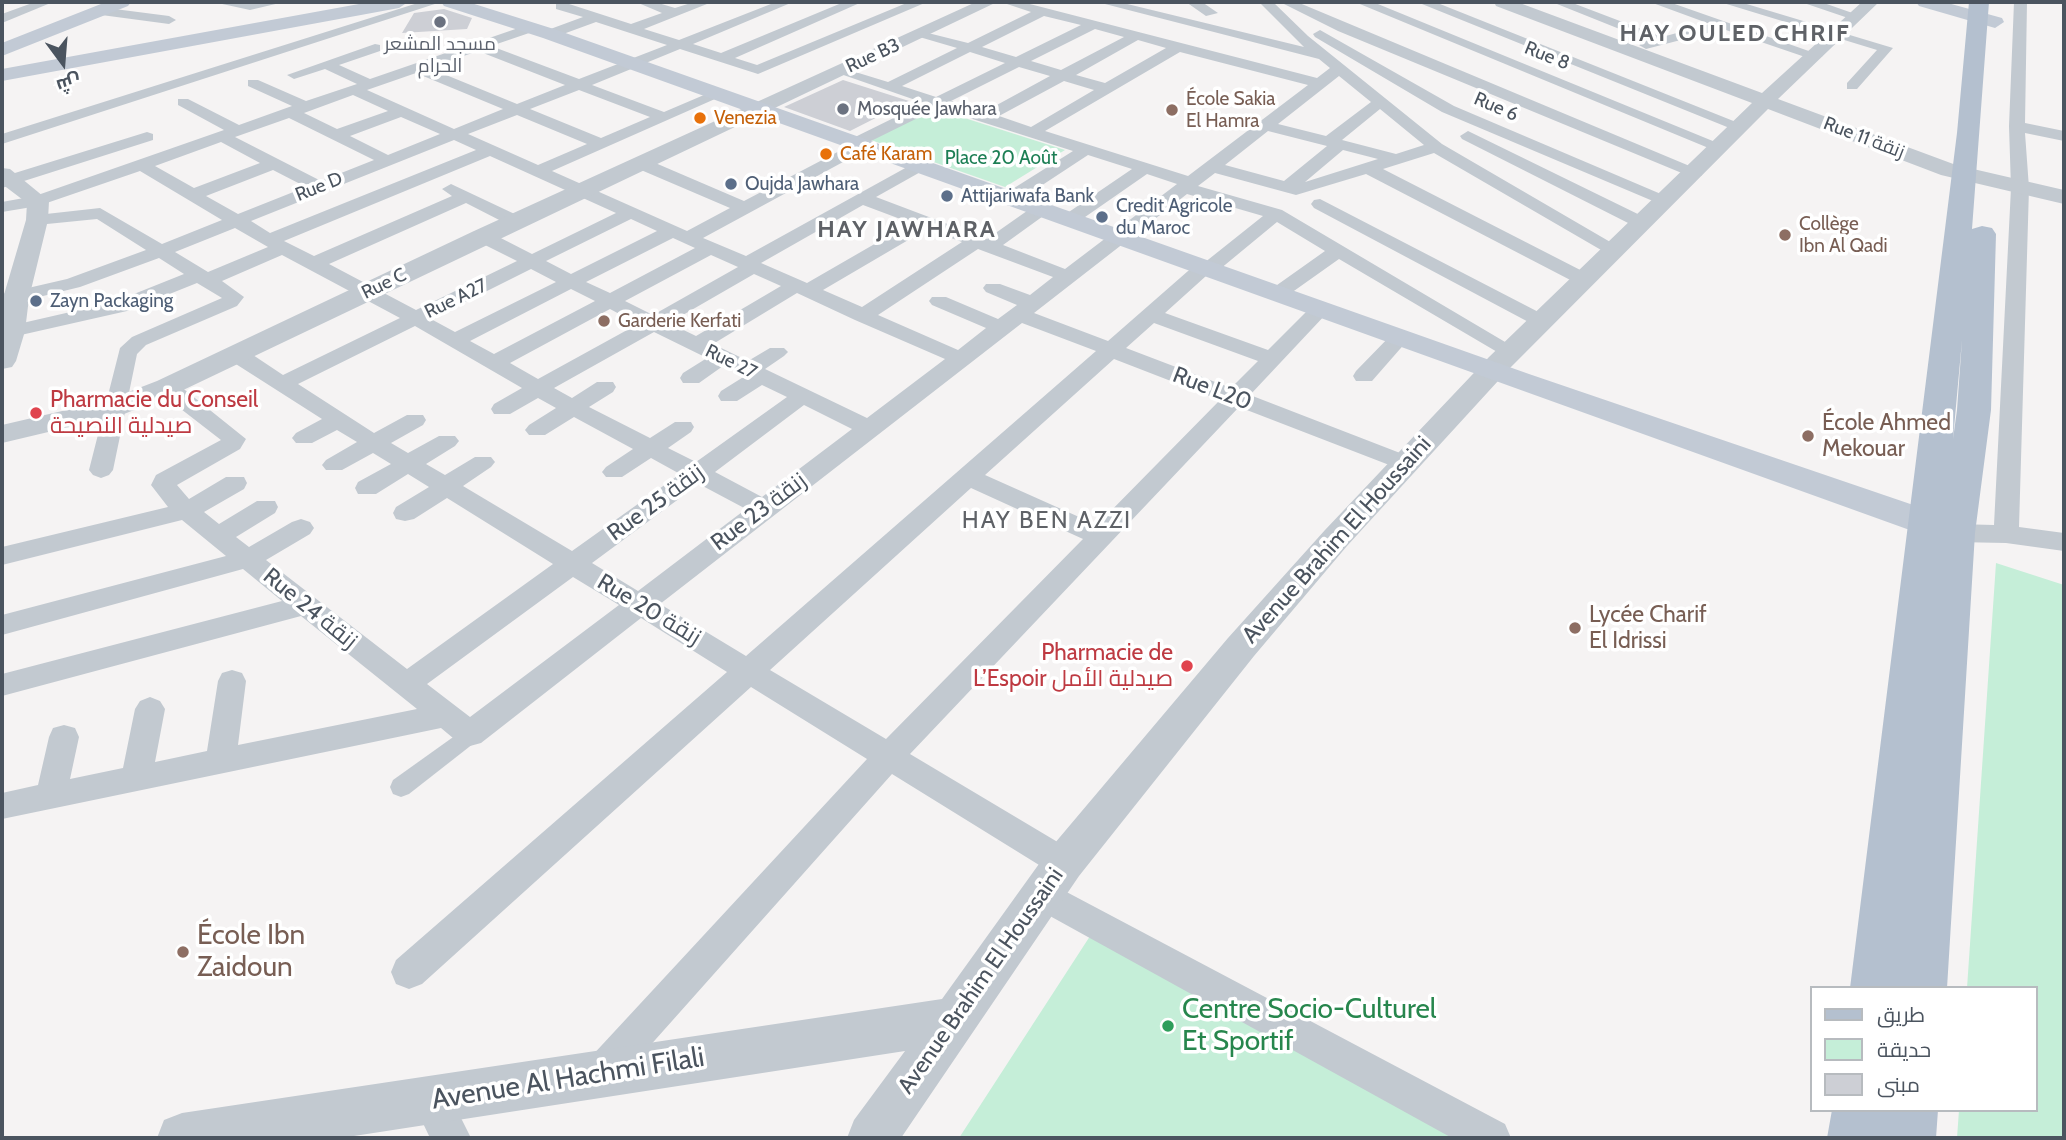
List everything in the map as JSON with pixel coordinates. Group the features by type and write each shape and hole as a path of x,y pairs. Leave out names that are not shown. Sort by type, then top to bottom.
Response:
{"main road":[{"path":"2,50 122,2"},
{"path":"2,75 399,2"},
{"path":"450,2 509,21 545,18 633,64 1399,337 1501,362 1941,529"},
{"path":"1921,986 1941,529 1940,401 1975,177 1990,11 1924,2"},
{"path":"1876,986 1941,529 1974,410 1975,177"},
{"path":"1856,1138 1860,1112"},
{"path":"1907,1138 1910,1112"}],"street":[{"path":"13,2 43,3"},
{"path":"220,2 250,6 277,2"},
{"path":"2,139 66,133 339,33 434,2"},
{"path":"2,361 12,331 9,299 37,210 142,165 477,46 578,2"},
{"path":"642,2 676,13"},
{"path":"634,28 706,2"},
{"path":"722,58 855,2"},
{"path":"545,18 597,17 755,70 805,53 920,2"},
{"name":"Rue B3","path":"757,109 989,2"},
{"path":"889,87 1047,9 1098,7 1127,2"},
{"path":"1175,21 1211,13 1193,2"},
{"path":"1287,2 1343,29 1695,172"},
{"name":"Rue 8","path":"1362,2 1717,146"},
{"path":"1303,38 1397,16 1431,5 1463,2"},
{"name":"Rue 11 زنقة","path":"1502,2 1975,177 2064,197"},
{"path":"1559,2 1661,41"},
{"path":"1657,2 1724,24"},
{"path":"1722,2 1844,27"},
{"path":"1808,2 1844,27 1887,49 1852,86"},
{"path":"2,19 43,3"},
{"path":"781,4 845,35"},
{"name":"Rue D","path":"9,299 73,283 163,250 781,4"},
{"path":"1015,4 1047,9 1092,25 1317,83"},
{"path":"1431,5 1738,126"},
{"path":"1098,7 1199,25 1325,57"},
{"path":"1268,10 1436,147 1615,250"},
{"path":"99,11 169,20"},
{"path":"1990,11 2017,126 2020,188 2006,534"},
{"path":"545,18 597,17"},
{"path":"1160,43 1199,25 1238,20"},
{"path":"1668,23 1692,32"},
{"path":"1631,50 1724,24 1844,27"},
{"path":"857,145 1015,61 1092,25"},
{"path":"2,27 46,33"},
{"name":"Avenue Brahim El Houssaini","path":"872,1138 1053,878 1241,647 1405,463 1501,362 1695,172 1717,146 1844,27"},
{"path":"339,33 601,144"},
{"path":"921,33 1108,89"},
{"path":"1874,44 1888,33"},
{"name":"Rue 6","path":"1320,34 1448,109 1666,200"},
{"path":"984,118 1136,36"},
{"path":"1214,57 1248,38"},
{"path":"477,46 664,117"},
{"path":"1031,133 1178,47"},
{"path":"295,75 387,53"},
{"path":"805,53 889,87 1276,214 1501,362"},
{"path":"328,65 402,111 959,358"},
{"path":"1116,237 1339,69"},
{"path":"253,83 337,135 386,160"},
{"path":"538,171 716,94"},
{"path":"183,103 238,131"},
{"path":"1292,189 1334,143 1380,103"},
{"name":"Rue C","path":"2,434 114,408 167,387 482,236 757,109"},
{"path":"337,135 402,111"},
{"path":"1432,117 1642,223"},
{"path":"1264,125 1395,159"},
{"path":"127,126 176,153"},
{"path":"2017,126 2064,136"},
{"path":"66,133 93,155"},
{"path":"221,136 320,187"},
{"path":"37,210 6,179 147,137"},
{"name":"Rue A27","path":"455,340 570,282 745,208 857,145"},
{"path":"1209,166 1292,189 1436,147"},
{"path":"12,331 120,307 203,277 345,210 491,150"},
{"path":"1009,199 1085,150"},
{"path":"640,163 745,208"},
{"path":"192,195 273,164"},
{"path":"142,165 276,244 368,291 573,408 764,508"},
{"path":"502,409 653,324 918,166"},
{"path":"1366,167 1585,280"},
{"path":"1069,220 1144,169"},
{"path":"347,176 384,194"},
{"path":"426,177 515,221"},
{"path":"313,264 465,197"},
{"path":"863,198 1067,276"},
{"path":"1320,204 1543,322"},
{"path":"2,207 100,213 233,294 233,299 139,341 124,358 101,470"},
{"path":"345,210 389,230"},
{"path":"862,316 1040,210"},
{"name":"Rue A27","path":"280,385 632,212"},
{"path":"409,972 1149,314 1276,214"},
{"path":"697,345 926,222"},
{"name":"Rue 27","path":"482,236 653,324 869,428"},
{"name":"Rue 23 زنقة","path":"401,786 458,724 639,604 1116,237"},
{"path":"494,363 710,248"},
{"path":"1277,294 1336,252"},
{"path":"993,288 1017,315"},
{"path":"939,301 1017,315"},
{"path":"602,1072 889,756 1320,309"},
{"path":"1149,314 1273,359"},
{"name":"Rue L20","path":"1017,315 1405,463"},
{"path":"1364,376 1399,337"},
{"path":"729,396 777,352"},
{"name":"Rue 20 زنقة","path":"236,354 280,385 374,443 889,756 1053,878 1491,1138"},
{"path":"691,378 722,357"},
{"name":"Rue 24 زنقة","path":"167,387 234,439 232,444 168,478 163,485 186,511 458,724"},
{"path":"537,430 605,387"},
{"name":"Rue 25 زنقة","path":"407,684 803,396"},
{"path":"1940,401 2012,421"},
{"path":"334,465 415,419"},
{"path":"304,438 338,420"},
{"path":"614,472 683,427"},
{"path":"367,488 447,441"},
{"path":"405,513 483,462"},
{"path":"967,477 1102,537"},
{"path":"2,556 186,511 234,483"},
{"path":"218,536 266,507"},
{"path":"2,625 248,559 301,528"},
{"path":"1941,529 2064,542"},
{"path":"2,685 303,605"},
{"path":"221,761 232,681"},
{"path":"136,779 150,709"},
{"path":"2,806 221,761 458,724"},
{"path":"51,796 64,737"},
{"name":"Avenue Al Hachmi Filali","path":"210,1136 441,1119 602,1072 954,1020"}],"green space":[{"name":"Place 20 Août","path":"930,107 1065,150 1005,187 868,139"},
{"path":"1996,563 2064,585 2064,1138 1957,1138 1959,1112 2038,1112 2038,986 1967,986"},
{"name":"Centre Socio-Culturel Et Sportif","path":"1105,913 1502,1138 959,1138"}],"building":[{"name":"مسجد المشعر الحرام","path":"444,9 472,18 467,29 402,33 414,13"},
{"name":"Mosquée Jawhara","path":"843,80 909,101 850,131 784,107"}],"place":[{"name":"مسجد المشعر الحرام","path":"440,22"},
{"name":"Mosquée Jawhara","path":"843,109"},
{"name":"École Sakia El Hamra","path":"1172,110"},
{"name":"Venezia","path":"700,118"},
{"name":"Café Karam","path":"826,154"},
{"name":"Oujda Jawhara","path":"731,184"},
{"name":"Attijariwafa Bank","path":"947,196"},
{"name":"Credit Agricole du Maroc","path":"1102,217"},
{"name":"Collège Ibn Al Qadi","path":"1785,235"},
{"name":"Zayn Packaging","path":"36,301"},
{"name":"Garderie Kerfati","path":"604,321"},
{"name":"Pharmacie du Conseil صيدلية النصيحة","path":"36,413"},
{"name":"École Ahmed Mekouar","path":"1808,436"},
{"name":"Lycée Charif El Idrissi","path":"1575,628"},
{"name":"Pharmacie de L’Espoir صيدلية الأمل","path":"1187,666"},
{"name":"École Ibn Zaidoun","path":"183,952"},
{"name":"Centre Socio-Culturel Et Sportif","path":"1168,1026"}],"district":[{"name":"HAY OULED CHRIF","path":"1735,34"},
{"name":"HAY JAWHARA","path":"907,230"},
{"name":"HAY BEN AZZI","path":"1047,521"}]}
